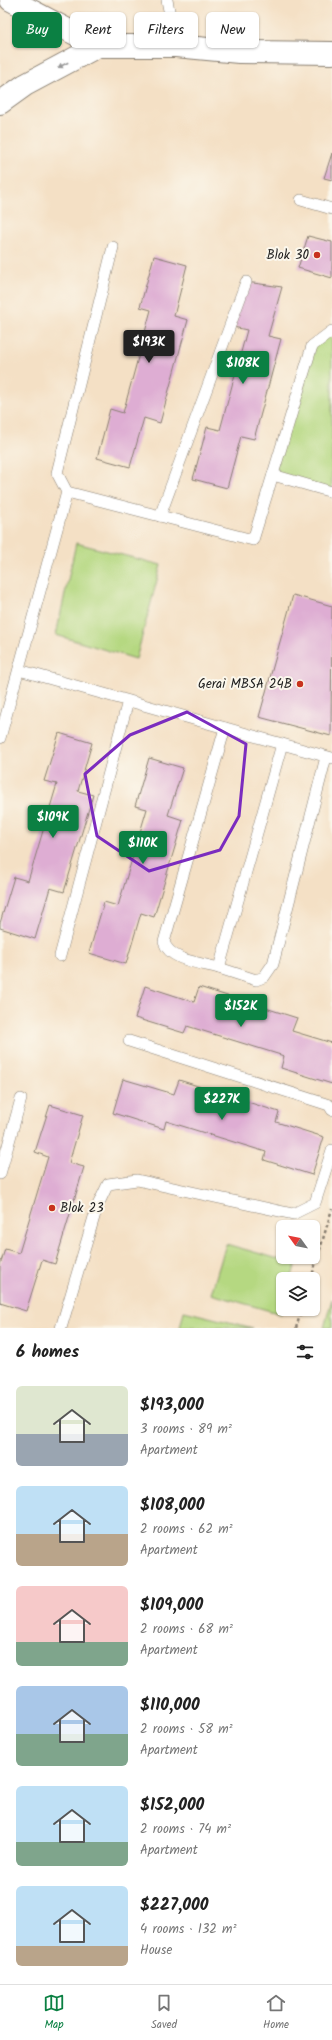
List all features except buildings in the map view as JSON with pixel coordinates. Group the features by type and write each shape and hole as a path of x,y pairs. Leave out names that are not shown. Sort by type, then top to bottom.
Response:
{"street":[{"path":"11,0 70,31"},
{"path":"0,103 25,85 94,48"},
{"path":"197,48 239,52 332,53"}],"lane":[{"path":"167,0 169,12"},
{"path":"301,200 332,209"},
{"path":"113,247 57,473 68,492 253,540 312,346 332,331"},
{"path":"160,516 246,282"},
{"path":"273,475 332,492"},
{"path":"0,738 68,492"},
{"path":"19,670 329,757 273,964 264,977 256,980 172,954 166,949 164,942 225,728"},
{"path":"60,956 128,701"},
{"path":"219,968 282,744"},
{"path":"129,1041 329,1105 332,1110"},
{"path":"0,1174 21,1099"},
{"path":"61,1328 97,1207 108,1184 137,1180 293,1214 315,1203 332,1150"}],"path":[{"path":"313,1272 332,1209"},
{"path":"296,1328 300,1316"}],"highlighted area":[{"path":"187,712 246,744 239,816 220,850 149,871 97,836 85,774 130,735"}],"green space":[{"path":"332,331 332,492 273,475 312,346"},
{"path":"76,543 161,565 136,659 56,635"},
{"path":"226,1244 276,1258 276,1264 296,1264 293,1272 276,1272 276,1313 211,1294"},
{"path":"332,1299 332,1328 324,1328"},
{"path":"184,1311 253,1328 180,1328"}],"place":[{"name":"Blok 30","path":"317,255"},
{"name":"Gerai MBSA 24B","path":"300,684"},
{"name":"Blok 23","path":"52,1208"}]}
